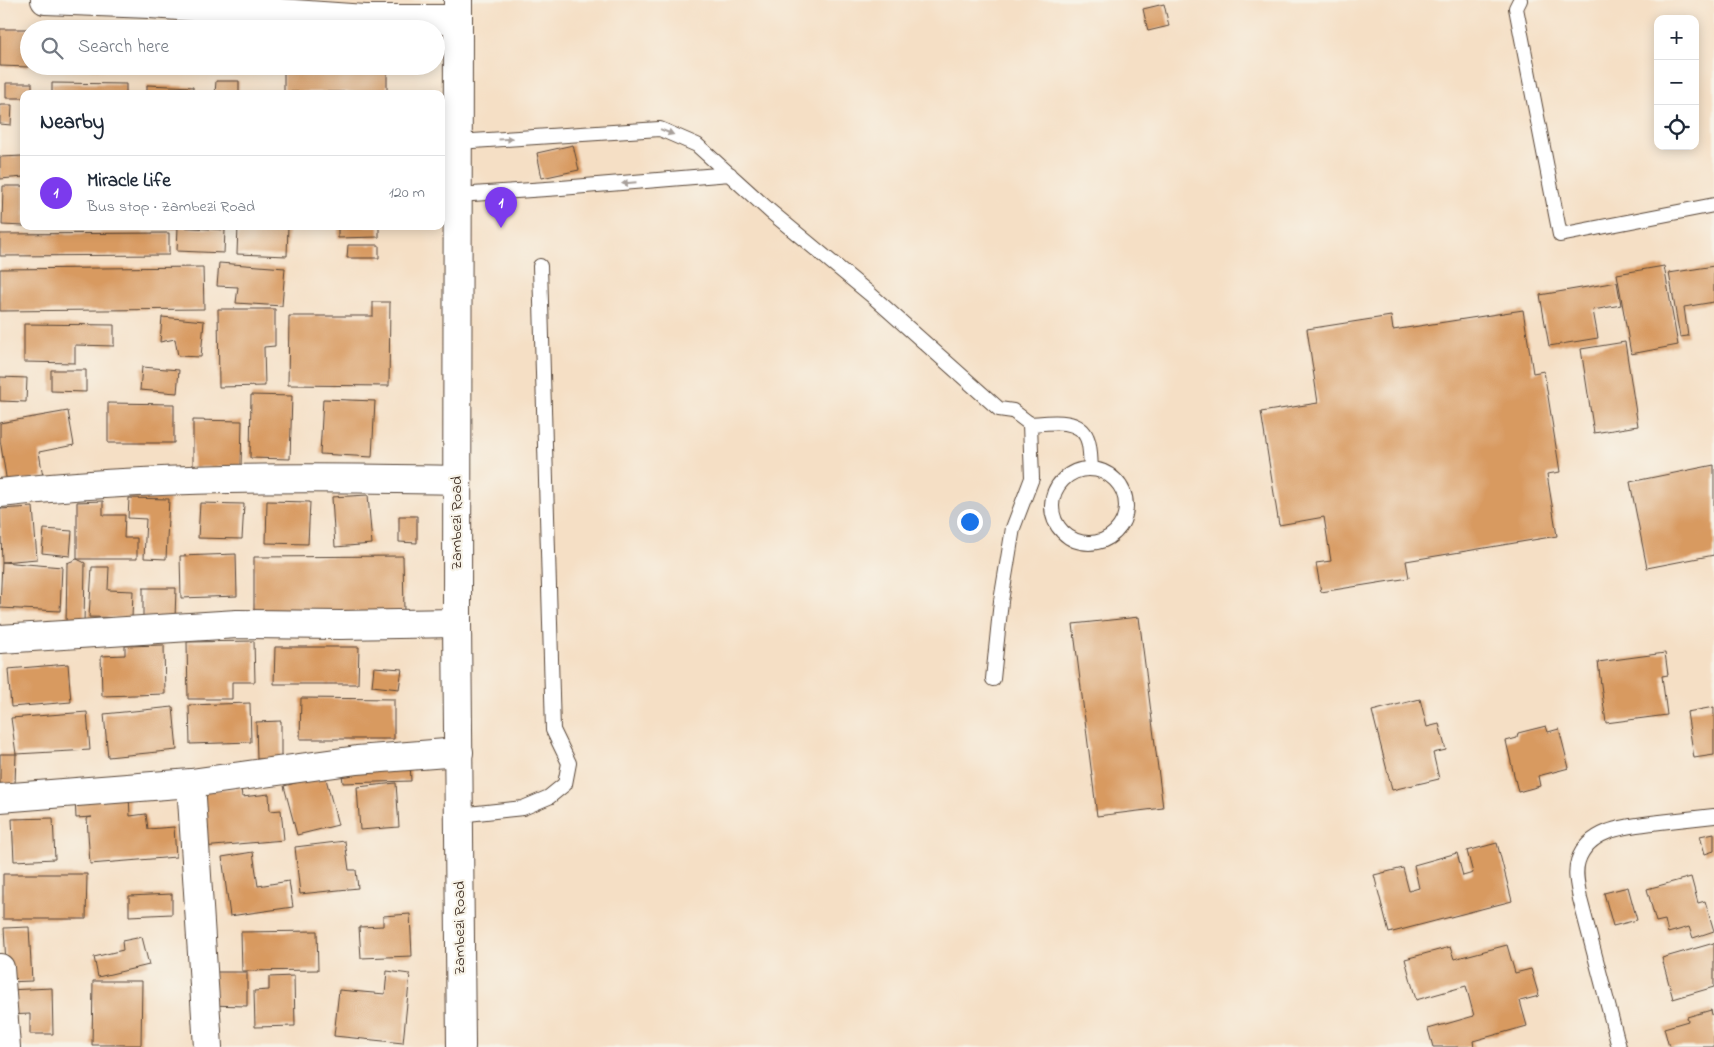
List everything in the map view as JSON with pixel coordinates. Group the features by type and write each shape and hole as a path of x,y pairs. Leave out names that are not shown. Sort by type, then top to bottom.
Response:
{"street":[{"path":"46,0 150,4 365,19 458,10"},
{"name":"Zambezi Road","path":"458,10 458,623 461,1047"},
{"path":"0,493 170,480 336,478 458,480"},
{"path":"0,639 237,624 458,623"},
{"path":"0,798 191,783 357,760 459,752"},
{"path":"191,783 208,1047"},
{"path":"0,968 6,1047"}],"lane":[{"path":"1520,0 1516,8 1560,235 1714,205"},
{"path":"457,142 660,129 697,145 771,212 870,294 999,409 1013,411 1030,424 1060,422 1076,425 1087,437 1091,470"},
{"path":"458,195 730,174"},
{"path":"459,815 523,808 549,797 565,784 569,763 553,730 540,266"},
{"path":"993,680 1001,601 1013,528 1032,478 1030,424"},
{"path":"1086,468 1091,470 1100,470 1112,477 1122,488 1126,502 1124,517 1118,530 1107,539 1094,543 1082,542 1071,538 1062,530 1056,520 1053,508 1054,496 1058,486 1066,477 1075,471 1086,468"},
{"path":"1619,1047 1580,899 1576,879 1578,862 1586,845 1603,834 1622,827 1714,816"}],"building":[{"path":"1164,4 1169,26 1148,31 1143,9"},
{"path":"0,29 20,29 20,67 0,66"},
{"path":"284,75 387,75 387,90 284,90"},
{"path":"216,81 239,81 239,90 215,90"},
{"path":"6,83 32,83 32,90 20,90 20,98 6,98"},
{"path":"52,83 126,84 126,90 52,90"},
{"path":"147,85 193,87 193,90 147,90"},
{"path":"0,105 12,105 11,125 0,124"},
{"path":"573,145 579,170 542,178 537,153"},
{"path":"20,156 20,177 0,179 0,157"},
{"path":"3,186 20,186 20,226 2,225"},
{"path":"178,230 225,230 224,253 177,251"},
{"path":"238,230 288,230 287,256 237,254"},
{"path":"338,230 379,230 379,237 338,238"},
{"path":"169,233 169,255 0,256 0,234"},
{"path":"348,245 379,245 379,258 347,258"},
{"path":"219,263 285,268 282,306 236,303 238,287 217,286"},
{"path":"1664,266 1678,345 1631,354 1617,274"},
{"path":"1714,266 1714,302 1684,307 1688,336 1680,337 1669,273"},
{"path":"203,267 204,309 0,311 0,269"},
{"path":"1617,282 1621,305 1593,310 1598,338 1549,346 1540,295"},
{"path":"373,302 390,302 389,386 288,385 289,316 373,316"},
{"path":"218,309 275,309 275,346 264,347 265,386 219,387"},
{"path":"1523,310 1533,373 1544,371 1560,472 1547,474 1557,536 1406,561 1409,578 1321,592 1316,563 1331,561 1324,517 1279,525 1261,412 1318,403 1307,329 1391,316 1393,330"},
{"path":"162,317 204,321 201,357 178,356 175,339 160,342"},
{"path":"24,324 114,325 114,346 75,345 75,363 24,362"},
{"path":"1625,342 1638,426 1594,433 1581,349"},
{"path":"142,367 179,370 177,393 140,390"},
{"path":"51,370 86,370 86,392 51,391"},
{"path":"0,377 27,378 26,402 0,401"},
{"path":"251,395 292,396 290,459 250,458"},
{"path":"323,399 375,401 372,457 320,454"},
{"path":"108,403 174,404 174,443 108,443"},
{"path":"68,411 74,445 39,452 43,477 7,483 0,440 0,423"},
{"path":"193,420 242,421 241,467 193,467"},
{"path":"1714,465 1714,555 1647,568 1630,482"},
{"path":"368,495 372,544 335,547 332,497"},
{"path":"129,498 169,499 166,559 144,558 146,519 128,518"},
{"path":"103,501 103,515 125,515 124,538 137,538 137,559 77,559 77,502"},
{"path":"267,501 310,502 308,544 266,543"},
{"path":"200,503 244,504 242,539 198,538"},
{"path":"33,507 37,559 2,562 0,509"},
{"path":"399,516 417,516 417,543 399,542"},
{"path":"44,529 72,531 70,556 42,553"},
{"path":"236,554 237,596 181,598 180,556"},
{"path":"403,556 404,612 254,614 254,557"},
{"path":"77,559 85,563 84,626 66,625 67,563"},
{"path":"2,562 62,567 60,611 0,608"},
{"path":"92,567 109,567 108,590 133,591 132,618 89,617"},
{"path":"143,588 176,588 175,619 143,618"},
{"path":"1139,617 1163,808 1097,816 1073,624"},
{"path":"254,641 255,682 232,682 232,699 188,699 187,642"},
{"path":"164,645 165,694 102,696 101,656 125,655 125,646"},
{"path":"275,647 359,647 358,684 274,684"},
{"path":"1665,653 1668,675 1662,676 1667,715 1606,723 1598,662"},
{"path":"68,664 71,702 11,707 8,669"},
{"path":"374,667 402,669 399,689 372,686"},
{"path":"301,698 394,699 394,739 300,739"},
{"path":"1420,699 1427,727 1439,724 1446,750 1433,753 1439,779 1392,790 1372,711"},
{"path":"250,703 251,742 190,744 189,705"},
{"path":"173,707 177,750 108,757 104,714"},
{"path":"1714,707 1714,755 1694,758 1687,712"},
{"path":"87,712 90,750 16,754 11,718"},
{"path":"281,721 281,758 257,759 256,722"},
{"path":"1546,726 1548,732 1559,729 1569,768 1538,776 1540,786 1518,792 1506,741 1517,738 1518,733"},
{"path":"0,754 16,754 15,785 0,785"},
{"path":"410,762 411,781 343,783 341,764"},
{"path":"325,775 338,825 297,835 284,786"},
{"path":"396,783 399,827 360,830 357,787"},
{"path":"241,788 242,797 269,794 270,811 281,810 284,840 202,847 197,792"},
{"path":"129,795 130,816 146,814 148,829 174,827 176,857 90,864 87,818 92,817 76,818 75,797"},
{"path":"53,818 55,859 14,861 12,819"},
{"path":"1714,833 1714,851 1705,854 1700,836"},
{"path":"345,841 349,870 356,870 358,888 300,894 295,847"},
{"path":"1497,843 1512,901 1389,933 1374,875 1403,868 1409,891 1419,888 1414,865 1457,853 1463,876 1473,873 1467,851"},
{"path":"253,852 258,886 289,881 293,907 230,916 222,857"},
{"path":"3,874 87,874 86,919 3,919"},
{"path":"1691,877 1698,903 1705,901 1714,931 1693,938 1689,927 1668,933 1665,920 1656,922 1647,889"},
{"path":"1628,887 1637,920 1613,926 1604,893"},
{"path":"172,894 172,914 129,916 129,896"},
{"path":"410,914 412,956 361,958 359,927 383,926 383,916"},
{"path":"29,927 32,981 7,982 4,928"},
{"path":"317,931 318,970 242,971 241,932"},
{"path":"142,937 149,965 98,977 94,957 123,950 122,941"},
{"path":"1714,943 1714,987 1673,999 1662,958"},
{"path":"1507,945 1515,973 1531,969 1539,996 1520,1001 1527,1026 1473,1041 1474,1047 1433,1047 1428,1029 1474,1016 1466,986 1416,1000 1405,959 1450,947 1454,959"},
{"path":"387,971 410,974 403,1043 334,1036 339,990 385,994"},
{"path":"206,972 247,972 247,1006 206,1005"},
{"path":"294,976 295,1026 255,1027 254,991 269,990 269,977"},
{"path":"93,981 142,981 141,1045 92,1045"},
{"path":"52,988 53,1034 30,1034 30,1014 7,1015 7,990"},
{"path":"1711,1010 1712,1015 1714,1014 1714,1047 1669,1047 1664,1028 1688,1021 1687,1017"}],"place":[{"name":"Miracle Life","path":"501,228"}]}
